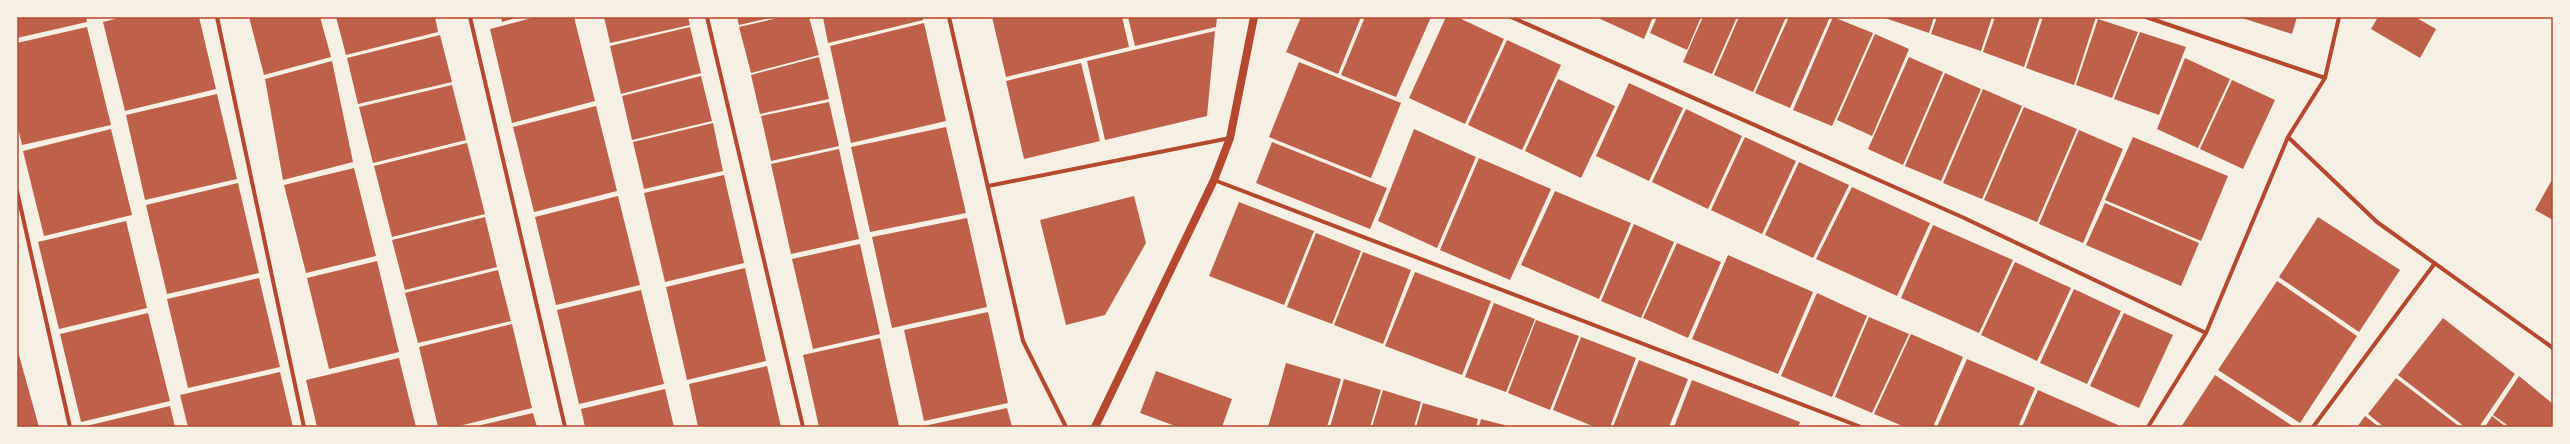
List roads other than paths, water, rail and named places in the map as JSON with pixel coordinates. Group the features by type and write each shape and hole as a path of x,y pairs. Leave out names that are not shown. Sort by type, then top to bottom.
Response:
{"main road":[{"path":"1095,427 1214,180 1230,138 1254,17"}],"street":[{"path":"217,17 304,427"},
{"path":"470,17 565,427"},
{"path":"708,17 804,427"},
{"path":"949,17 1023,341 1066,427"},
{"path":"1512,17 1962,217 2206,333"},
{"path":"2146,17 2325,78"},
{"path":"2148,427 2206,333 2288,136 2325,78 2339,17"},
{"path":"2288,136 2377,222 2553,348"},
{"path":"988,186 1230,138"},
{"path":"1214,180 1861,427"},
{"path":"17,191 70,427"},
{"path":"2313,427 2435,263"}]}
